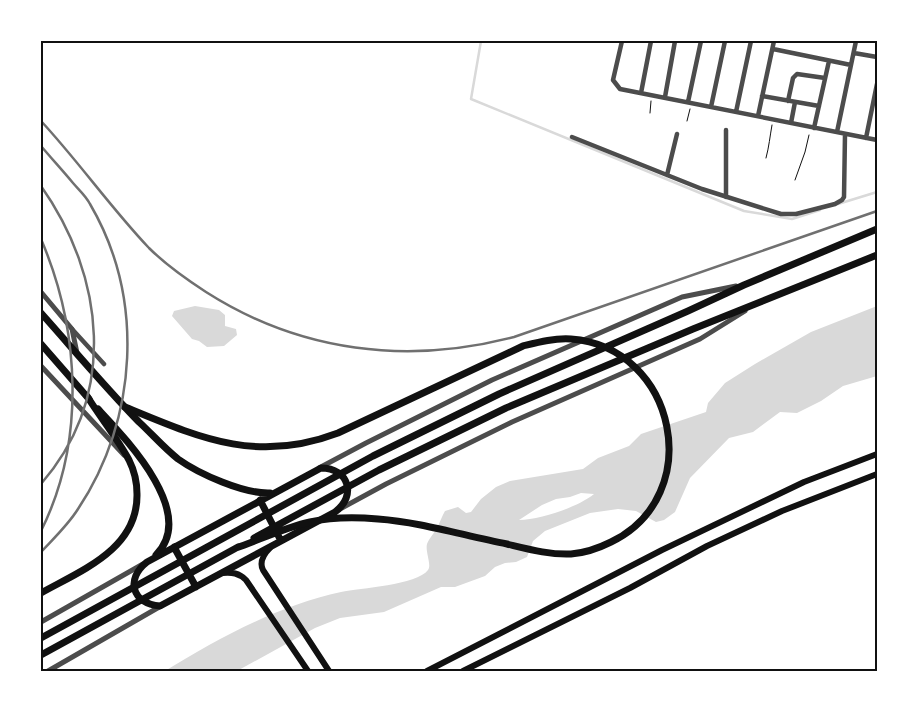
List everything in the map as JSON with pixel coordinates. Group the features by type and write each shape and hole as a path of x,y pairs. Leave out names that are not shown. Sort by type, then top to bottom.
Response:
{"main road":[{"path":"41,638 373,456 499,394 744,285 877,229"},
{"path":"41,655 379,470 506,408 693,329 877,256"},
{"path":"41,313 125,407 179,460 236,488 261,493 270,493 281,489"},
{"path":"125,407 204,437 232,445 259,448 286,447 324,438 523,346 552,339 570,339 593,343 620,356 643,375 657,397 665,418 669,444 665,481 659,495 641,521 626,534 590,550 571,554 538,551 395,521 360,518 309,522 236,548"},
{"path":"41,344 133,448 143,461 162,497 169,520 168,536 162,549 148,561 136,572 134,580 134,589 144,602 160,606 335,512 345,503 348,488 346,481 336,470 321,468 148,561"},
{"path":"41,593 97,561 121,542 131,522 137,503 137,488 129,461 86,396"},
{"path":"427,671 662,550 804,482 877,454"},
{"path":"463,671 630,588 707,546 782,511 877,474"},
{"path":"260,500 281,541"},
{"path":"273,545 264,554 261,566 330,671"},
{"path":"174,547 196,587"},
{"path":"221,574 230,572 241,575 252,588 308,671"}],"street":[{"path":"622,41 613,80 620,89 877,140"},
{"path":"640,93 651,41"},
{"path":"665,97 675,41"},
{"path":"690,103 700,41"},
{"path":"711,107 725,41"},
{"path":"736,112 751,41"},
{"path":"758,116 774,41"},
{"path":"837,132 856,41"},
{"path":"772,49 851,65"},
{"path":"854,53 877,57"},
{"path":"812,127 820,106 829,61"},
{"path":"788,100 793,78 797,74 825,78"},
{"path":"866,138 877,84"},
{"path":"762,96 820,106"},
{"path":"791,123 795,102"},
{"path":"726,130 726,197"},
{"path":"667,175 677,134"},
{"path":"572,136 726,197 782,214 796,214 840,202 844,197 845,134"},
{"path":"314,471 374,438 492,380 682,297 744,285"},
{"path":"41,292 104,364"},
{"path":"335,512 386,484 512,422 700,339 756,304"},
{"path":"72,329 77,354"},
{"path":"41,366 129,461"},
{"path":"41,622 148,561"},
{"path":"48,671 168,602"}],"path":[{"path":"650,113 652,95"},
{"path":"687,121 690,103"},
{"path":"766,158 774,120"},
{"path":"795,180 812,127"}],"shaded area":[{"path":"195,306 219,310 225,315 225,326 236,329 237,335 224,346 207,347 199,341 192,339 172,316 174,311"},
{"path":"877,306 877,376 843,386 821,401 797,413 780,412 753,432 729,438 690,478 675,512 664,520 656,522 636,511 618,509 590,513 545,531 533,541 527,557 495,567 485,576 455,587 441,587 384,612 340,618 315,628 237,671 165,671 228,635 295,605 341,592 388,585 422,575 429,568 427,544 445,511 458,507 466,513 471,512 481,499 496,487 510,481 583,469 598,458 629,446 641,434 706,412 708,403 725,383 811,332","holes":["581,493 594,494 578,504 558,512 537,518 519,520 542,505 556,499"]}],"waterway":[{"path":"481,41 471,99 744,211 792,219 820,210"},
{"path":"838,204 877,192"}],"railway":[{"path":"41,121 135,233 169,266 184,277 242,312 279,328 317,340 355,348 394,351 434,350 474,346 514,337 877,211"},
{"path":"41,146 86,198 108,240 120,279 126,318 127,358 123,398 113,437 98,474 74,515 41,552"},
{"path":"41,186 63,221 79,258 89,297 94,336 92,375 82,413 66,449 41,484"},
{"path":"41,239 54,274 64,310 70,348 72,385 71,423 65,460 56,496 41,531"}]}
